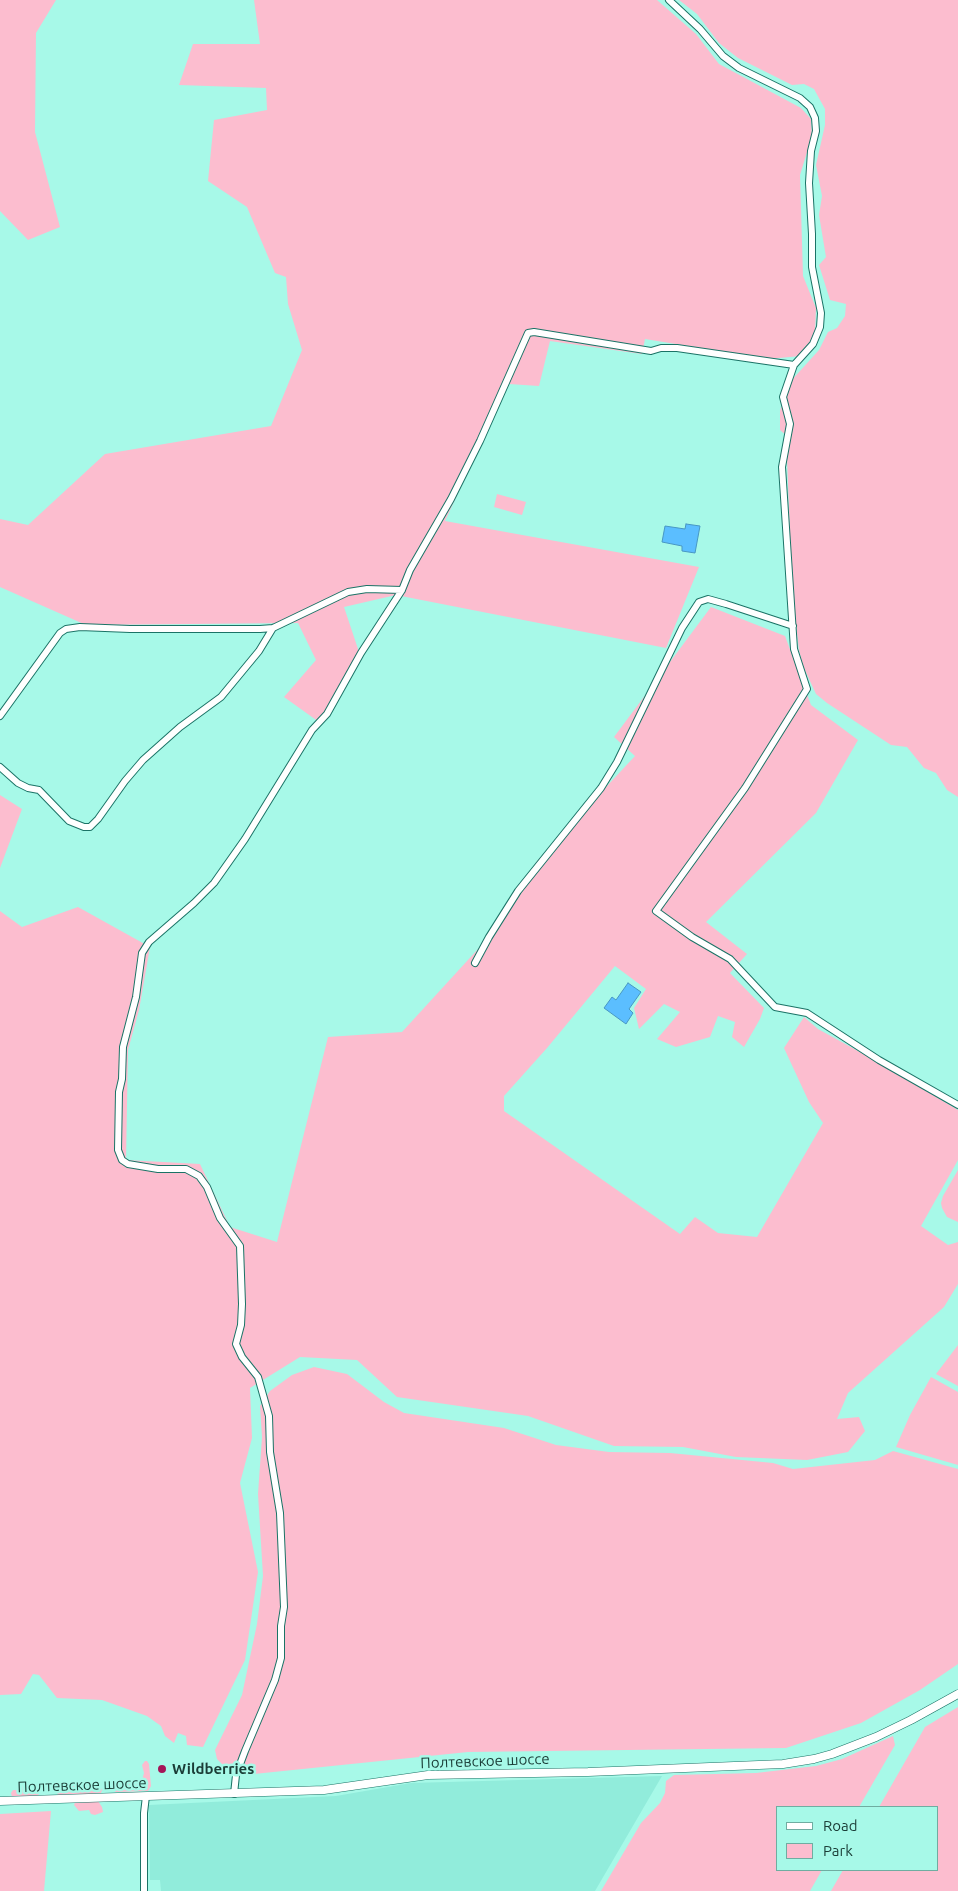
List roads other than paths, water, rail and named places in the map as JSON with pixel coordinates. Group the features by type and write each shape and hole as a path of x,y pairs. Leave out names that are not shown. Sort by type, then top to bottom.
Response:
{"street":[{"path":"668,0 700,28 723,56 739,68 800,98 810,107 815,118 816,131 811,151 809,183 812,267 821,313 820,327 813,344 794,366 783,397 790,424 782,467 794,649 807,689 745,788 656,910 692,937 730,959 775,1007 807,1013 879,1060 958,1106"},
{"path":"234,1794 239,1767 275,1680 282,1658 281,1626 284,1607 280,1522 270,1452 269,1416 258,1378 242,1357 236,1344 241,1324 240,1246 220,1218 207,1187 200,1176 192,1171 128,1164 118,1150 119,1092 122,1079 123,1047 136,997 142,953 149,942 194,904 214,883 245,839 312,730 327,714 360,654 402,590 410,570 451,499 480,441 505,381 528,333 534,332 651,351 661,348 677,348 794,366"},
{"path":"0,716 60,633 66,629 80,626 130,630 273,628 348,592 367,589 402,590"},
{"path":"476,964 489,937 518,891 601,788 617,762 682,628 698,602 708,600 726,604 793,626"},
{"path":"0,767 18,783 28,788 39,790 69,821 84,828 90,827 98,819 125,781 144,760 180,727 221,697 259,652 273,628"},
{"name":"Полтевское шоссе","path":"0,1800 324,1790 428,1775 678,1769 799,1762 832,1754 876,1737 958,1694"},
{"path":"144,1891 144,1813 146,1796"}],"place":[{"name":"Wildberries","path":"162,1769"}]}
